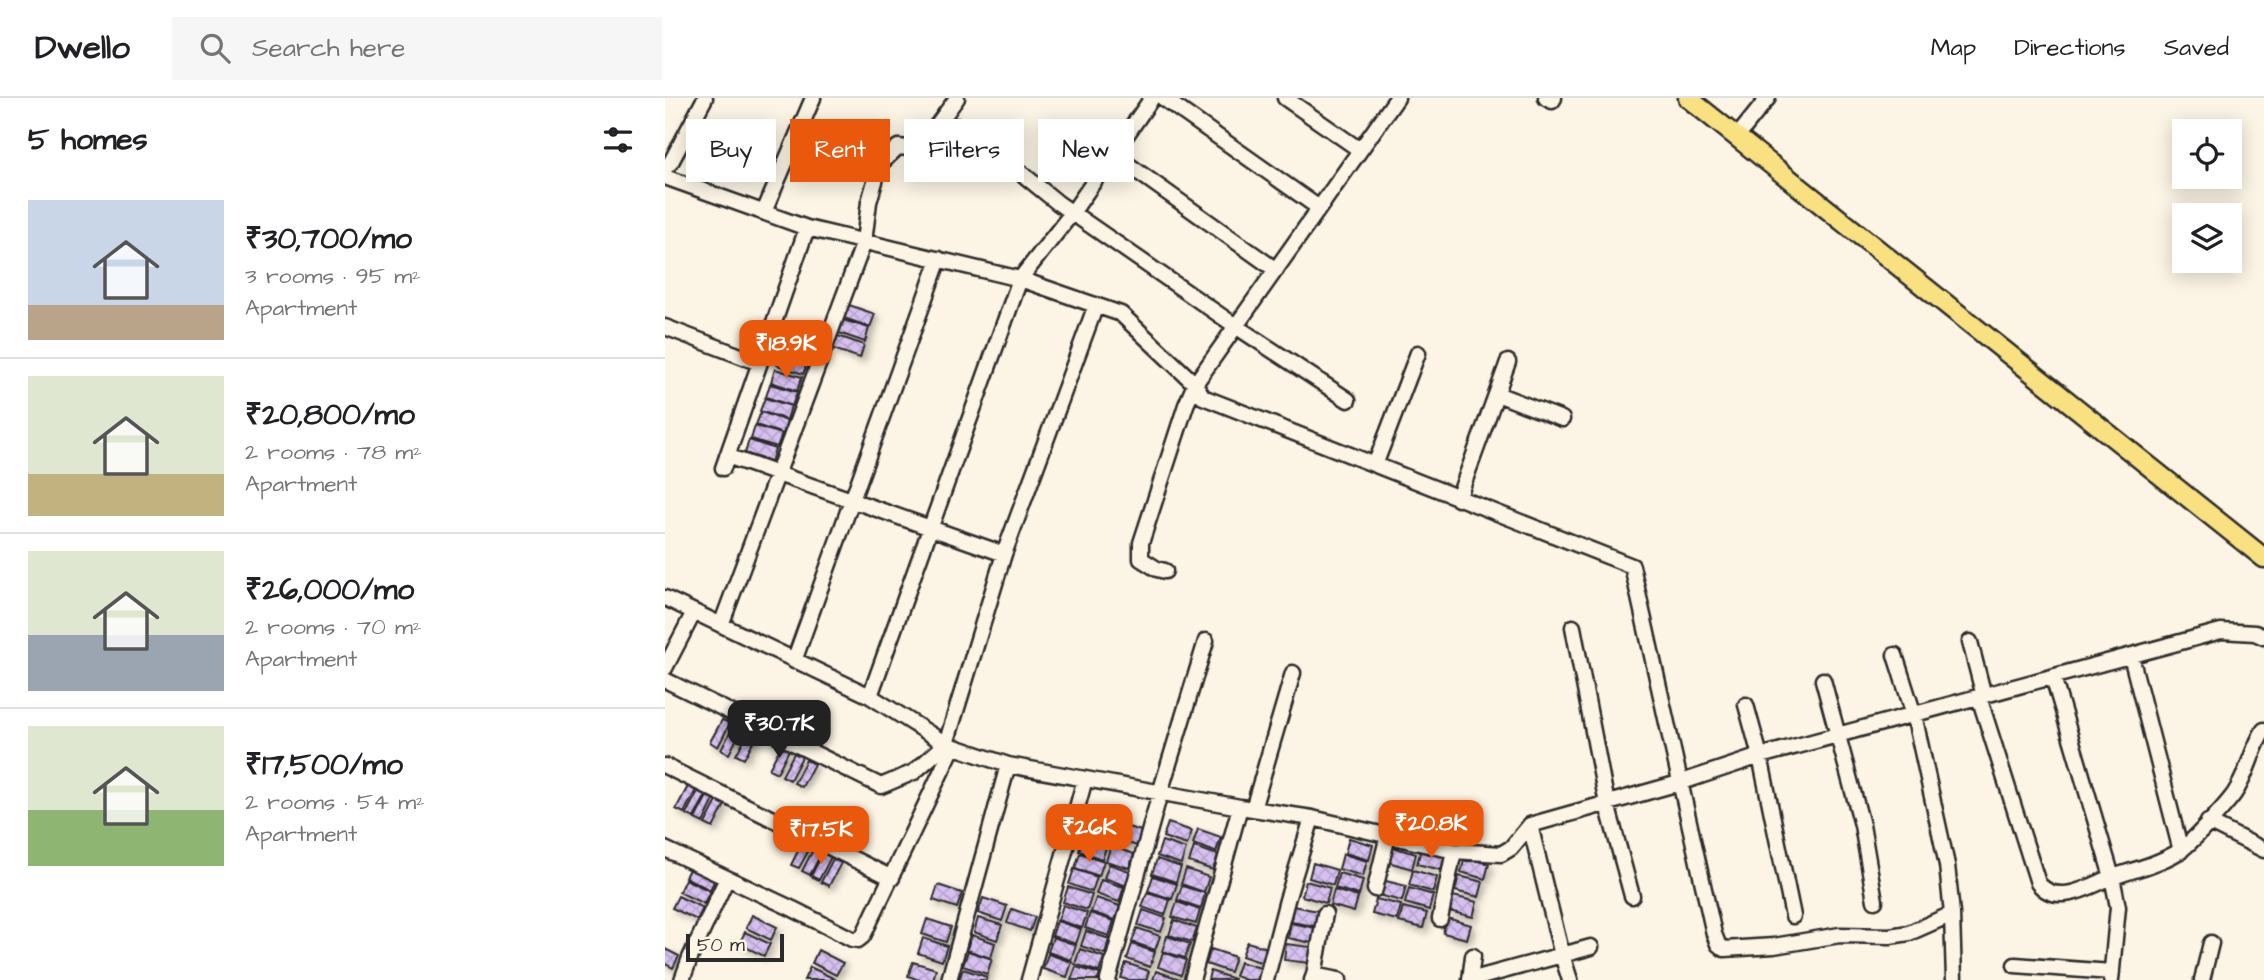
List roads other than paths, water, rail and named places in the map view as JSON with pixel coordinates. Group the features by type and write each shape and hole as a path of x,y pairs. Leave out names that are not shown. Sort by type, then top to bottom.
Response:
{"main road":[{"path":"1689,98 2264,558"}],"street":[{"path":"665,168 671,162 705,98"},
{"path":"764,212 813,98"},
{"path":"942,119 957,98"},
{"path":"1134,124 1152,98"},
{"path":"1163,98 1319,208"},
{"path":"1285,98 1360,150"},
{"path":"1165,572 1141,559 1141,543 1195,384 1397,98"},
{"path":"1546,98 1552,101 1554,98"},
{"path":"1737,138 1768,98"},
{"path":"721,625 864,242 869,202 880,164 898,146 904,147"},
{"path":"1134,169 1276,270"},
{"path":"1024,176 1072,213 1347,400"},
{"path":"665,177 807,228 1020,279 1121,314 1195,384 1203,397 1632,566 1714,934 1724,949 1775,946 1840,935 1891,936 1909,933 1952,914"},
{"path":"870,696 1020,279 1094,182"},
{"path":"807,228 758,363 730,462 776,474 1004,554"},
{"path":"794,661 939,259"},
{"path":"665,849 852,939 858,940 863,936 893,878 949,746 1004,554 1096,305"},
{"path":"665,327 758,363"},
{"path":"1374,465 1418,353"},
{"path":"1458,499 1508,362"},
{"path":"1497,394 1562,419"},
{"path":"665,598 870,696 949,746 1008,765 1312,818 1454,851 1501,854 1511,848 1530,825 1679,783 1760,756 2221,631 2255,633 2264,637"},
{"path":"665,668 694,612"},
{"path":"1573,627 1607,804 1632,896"},
{"path":"1108,980 1206,641"},
{"path":"1970,642 1982,696 2038,883 2043,890 2053,894 2073,894 2181,851 2234,793 2264,730"},
{"path":"1895,655 1914,715 1947,864 1954,980"},
{"path":"2131,656 2181,851"},
{"path":"1192,980 1246,808 1293,673"},
{"path":"2015,965 2112,976 2118,907 2112,877 2053,677"},
{"path":"665,680 881,786 914,772 949,746"},
{"path":"1823,680 1862,825 1875,901"},
{"path":"1746,705 1760,756 1793,916"},
{"path":"949,980 1008,765"},
{"path":"665,766 893,878"},
{"path":"1029,980 1085,779"},
{"path":"1266,980 1312,818"},
{"path":"2208,822 2264,850"},
{"path":"1530,825 1570,980"},
{"path":"1375,889 1388,835"},
{"path":"1440,919 1454,851"},
{"path":"682,980 727,878"},
{"path":"1325,914 1313,977 1339,980"},
{"path":"2201,980 2211,943"},
{"path":"1473,956 1470,980 1591,947"}]}
